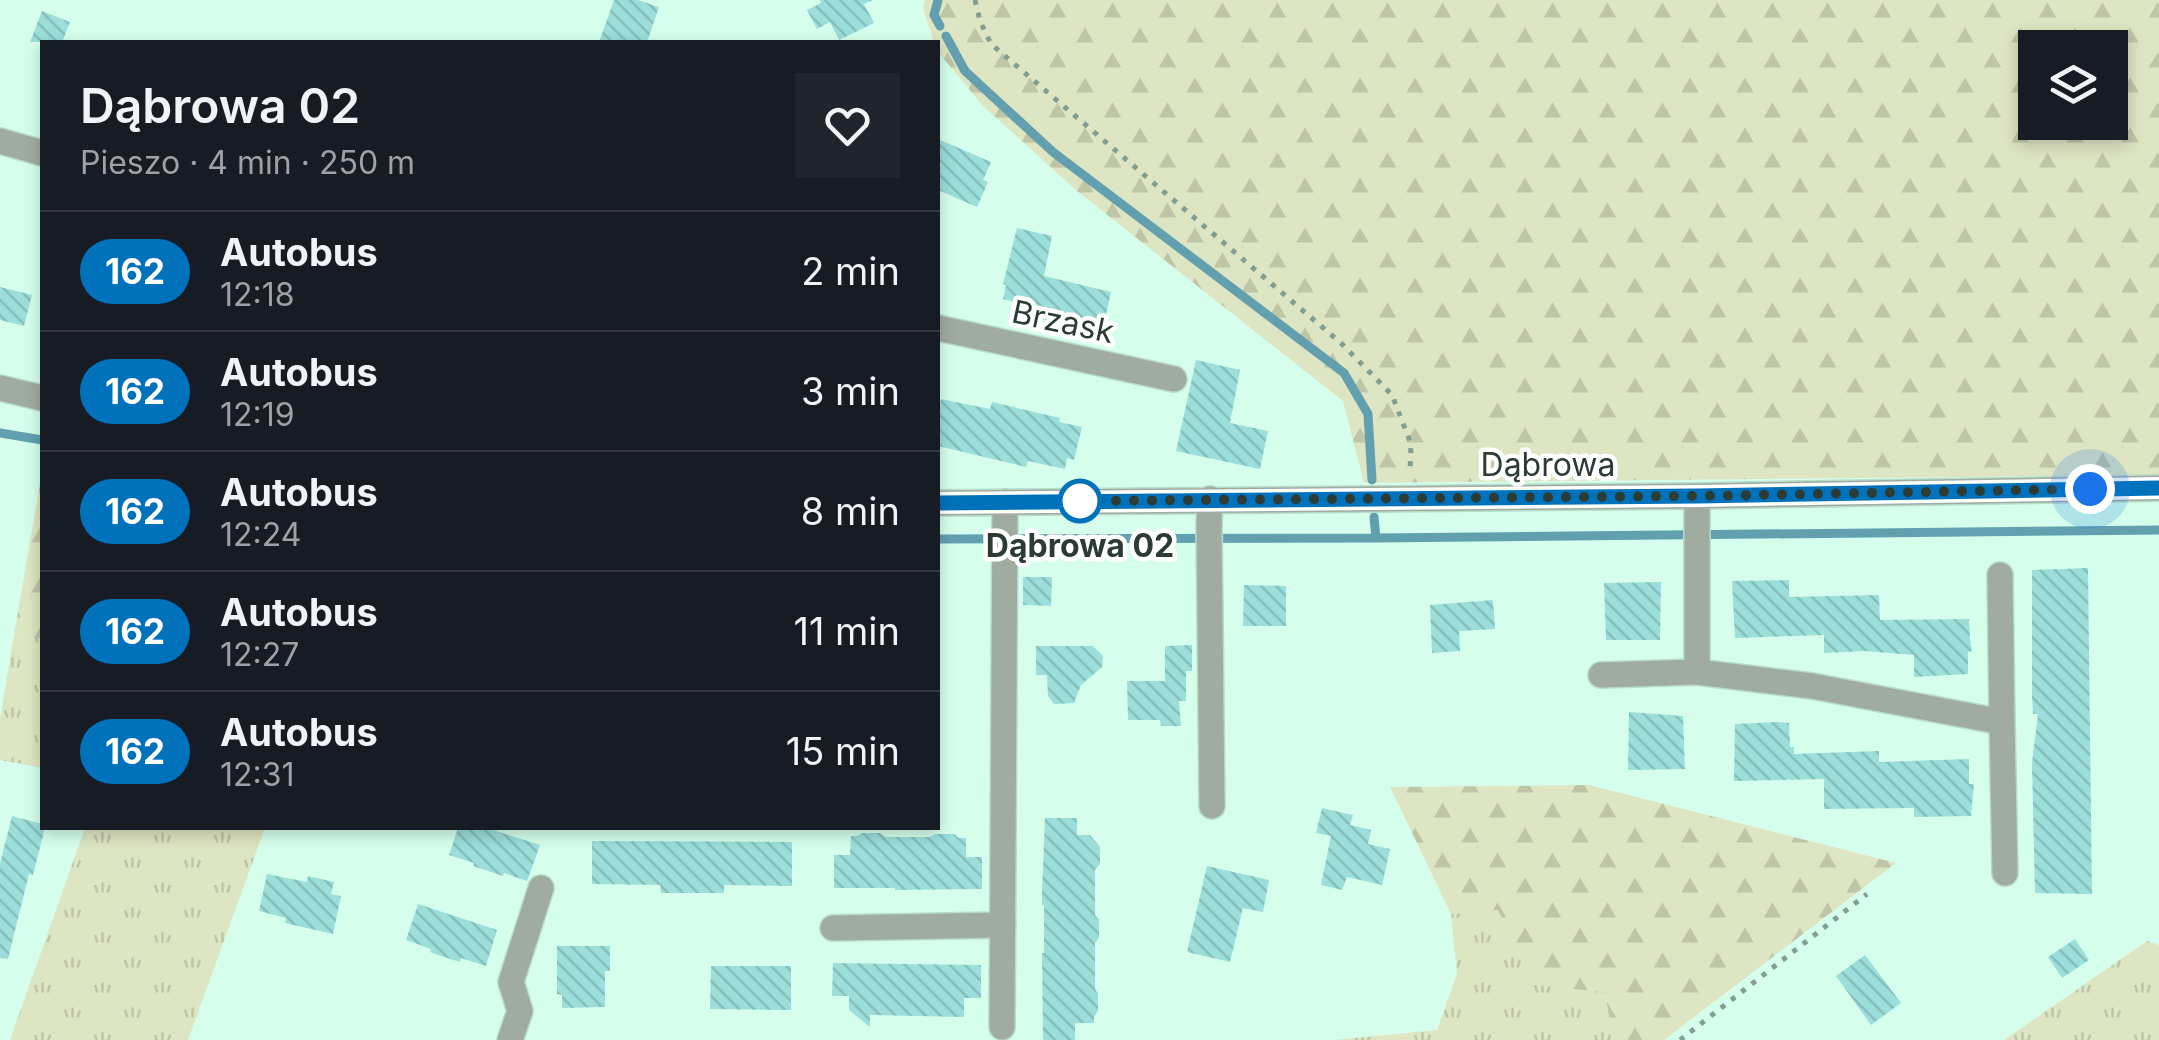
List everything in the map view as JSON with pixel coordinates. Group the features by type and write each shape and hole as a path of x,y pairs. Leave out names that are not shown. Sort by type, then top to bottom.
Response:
{"street":[{"path":"0,141 40,152"},
{"name":"Brzask","path":"940,328 1174,379"},
{"path":"0,388 40,398"},
{"name":"Dąbrowa","path":"940,502 1006,514 1210,512 1409,498 1697,506 2159,488"},
{"path":"1697,506 1697,672"},
{"path":"1210,512 1212,806"},
{"path":"1002,1028 1006,514"},
{"path":"2000,575 2006,873"},
{"path":"1601,675 1697,672 1812,686 2002,722"},
{"path":"510,1040 520,1011 511,982 542,888"},
{"path":"833,928 1003,925"}],"path":[{"path":"974,0 991,44 1342,344 1392,395 1411,444 1409,498"},
{"path":"1680,1040 1867,894"}],"green space":[{"path":"925,0 2159,0 2159,475 1364,483 1343,401 1077,191 983,106 940,54 940,40 933,40 923,8"},
{"path":"40,484 40,639 14,635"},
{"path":"14,635 40,639 40,768 0,760 0,720"},
{"path":"1589,785 1896,863 1664,1040 1613,1040 1605,992 1534,985 1498,910 1451,914 1390,787"},
{"path":"84,830 264,830 188,1040 10,1040"},
{"path":"1498,909 1534,984 1606,992 1613,1040 1334,1040 1437,1030 1457,974 1451,914"},
{"path":"2147,941 2159,945 2159,1040 2004,1040"}],"building":[{"path":"614,0 638,0 659,7 648,40 600,40"},
{"path":"820,0 873,0 864,4 874,23 839,40 830,22 817,29 807,10"},
{"path":"42,11 70,22 63,40 30,42"},
{"path":"940,140 991,162 983,180 988,182 977,207 940,191"},
{"path":"1017,228 1052,236 1044,276 1111,292 1102,333 1033,317 1036,307 1003,299"},
{"path":"0,287 32,295 24,326 0,320"},
{"path":"1196,360 1240,370 1230,423 1268,431 1260,469 1176,451"},
{"path":"941,399 990,409 992,402 1082,427 1074,460 1067,458 1065,469 1028,461 1026,467 940,446"},
{"path":"2088,568 2092,894 2035,893 2032,763 2038,714 2033,714 2032,697 2032,570"},
{"path":"1023,577 1052,577 1051,606 1023,605"},
{"path":"1789,580 1789,597 1879,595 1880,620 1969,619 1972,651 1968,652 1968,674 1914,677 1914,655 1824,653 1824,635 1735,638 1732,581"},
{"path":"1661,582 1660,640 1606,640 1604,583"},
{"path":"1244,585 1286,586 1286,626 1243,626"},
{"path":"1493,600 1495,629 1459,631 1460,651 1432,653 1430,605"},
{"path":"1192,645 1192,671 1186,671 1186,701 1179,701 1181,726 1161,726 1160,720 1128,720 1127,681 1165,681 1165,646"},
{"path":"1036,646 1093,646 1103,656 1102,667 1081,685 1074,703 1054,704 1048,696 1047,675 1036,675"},
{"path":"1629,712 1683,716 1685,769 1628,770"},
{"path":"1789,723 1794,754 1879,751 1879,762 1969,759 1969,784 1974,784 1971,816 1914,817 1914,808 1824,809 1824,779 1734,781 1735,724"},
{"path":"1322,808 1353,815 1350,825 1371,830 1368,844 1390,849 1382,885 1347,877 1342,890 1321,885 1331,836 1316,833"},
{"path":"12,816 40,823 40,830 44,830 8,959 0,958 0,864"},
{"path":"1045,818 1077,818 1077,835 1090,835 1100,847 1100,864 1095,870 1098,1011 1094,1023 1075,1023 1075,1040 1043,1040"},
{"path":"457,830 493,830 540,845 527,881 449,855"},
{"path":"862,833 886,837 954,834 966,838 966,857 982,857 982,889 834,888 834,855 850,855 851,836"},
{"path":"592,841 792,842 792,886 724,885 724,893 661,893 660,885 592,884"},
{"path":"1207,866 1269,880 1263,912 1243,908 1230,962 1187,952"},
{"path":"267,874 307,882 308,876 334,882 331,894 341,896 333,934 285,923 286,918 259,911"},
{"path":"418,904 497,930 486,966 444,957 406,940"},
{"path":"2075,939 2089,960 2062,978 2048,957"},
{"path":"557,946 610,946 605,1007 562,1008 562,995 557,994"},
{"path":"1865,955 1901,1003 1871,1025 1836,976"},
{"path":"833,963 981,965 981,998 964,998 964,1017 870,1015 870,1027 849,1010 849,996 832,996"},
{"path":"711,966 791,966 791,1010 710,1009"}],"waterway":[{"path":"938,0 934,15 940,26"},
{"path":"946,36 965,71 1053,152 1344,373 1368,414 1372,480"},
{"path":"0,433 40,440"},
{"path":"1374,517 1376,538"},
{"path":"940,539 2159,530"}],"bus line":[{"name":"162","path":"940,503 2159,488"}],"place":[{"name":"Dąbrowa 02","path":"1080,501"}],"route":[{"path":"1080,501 2090,489"}]}
